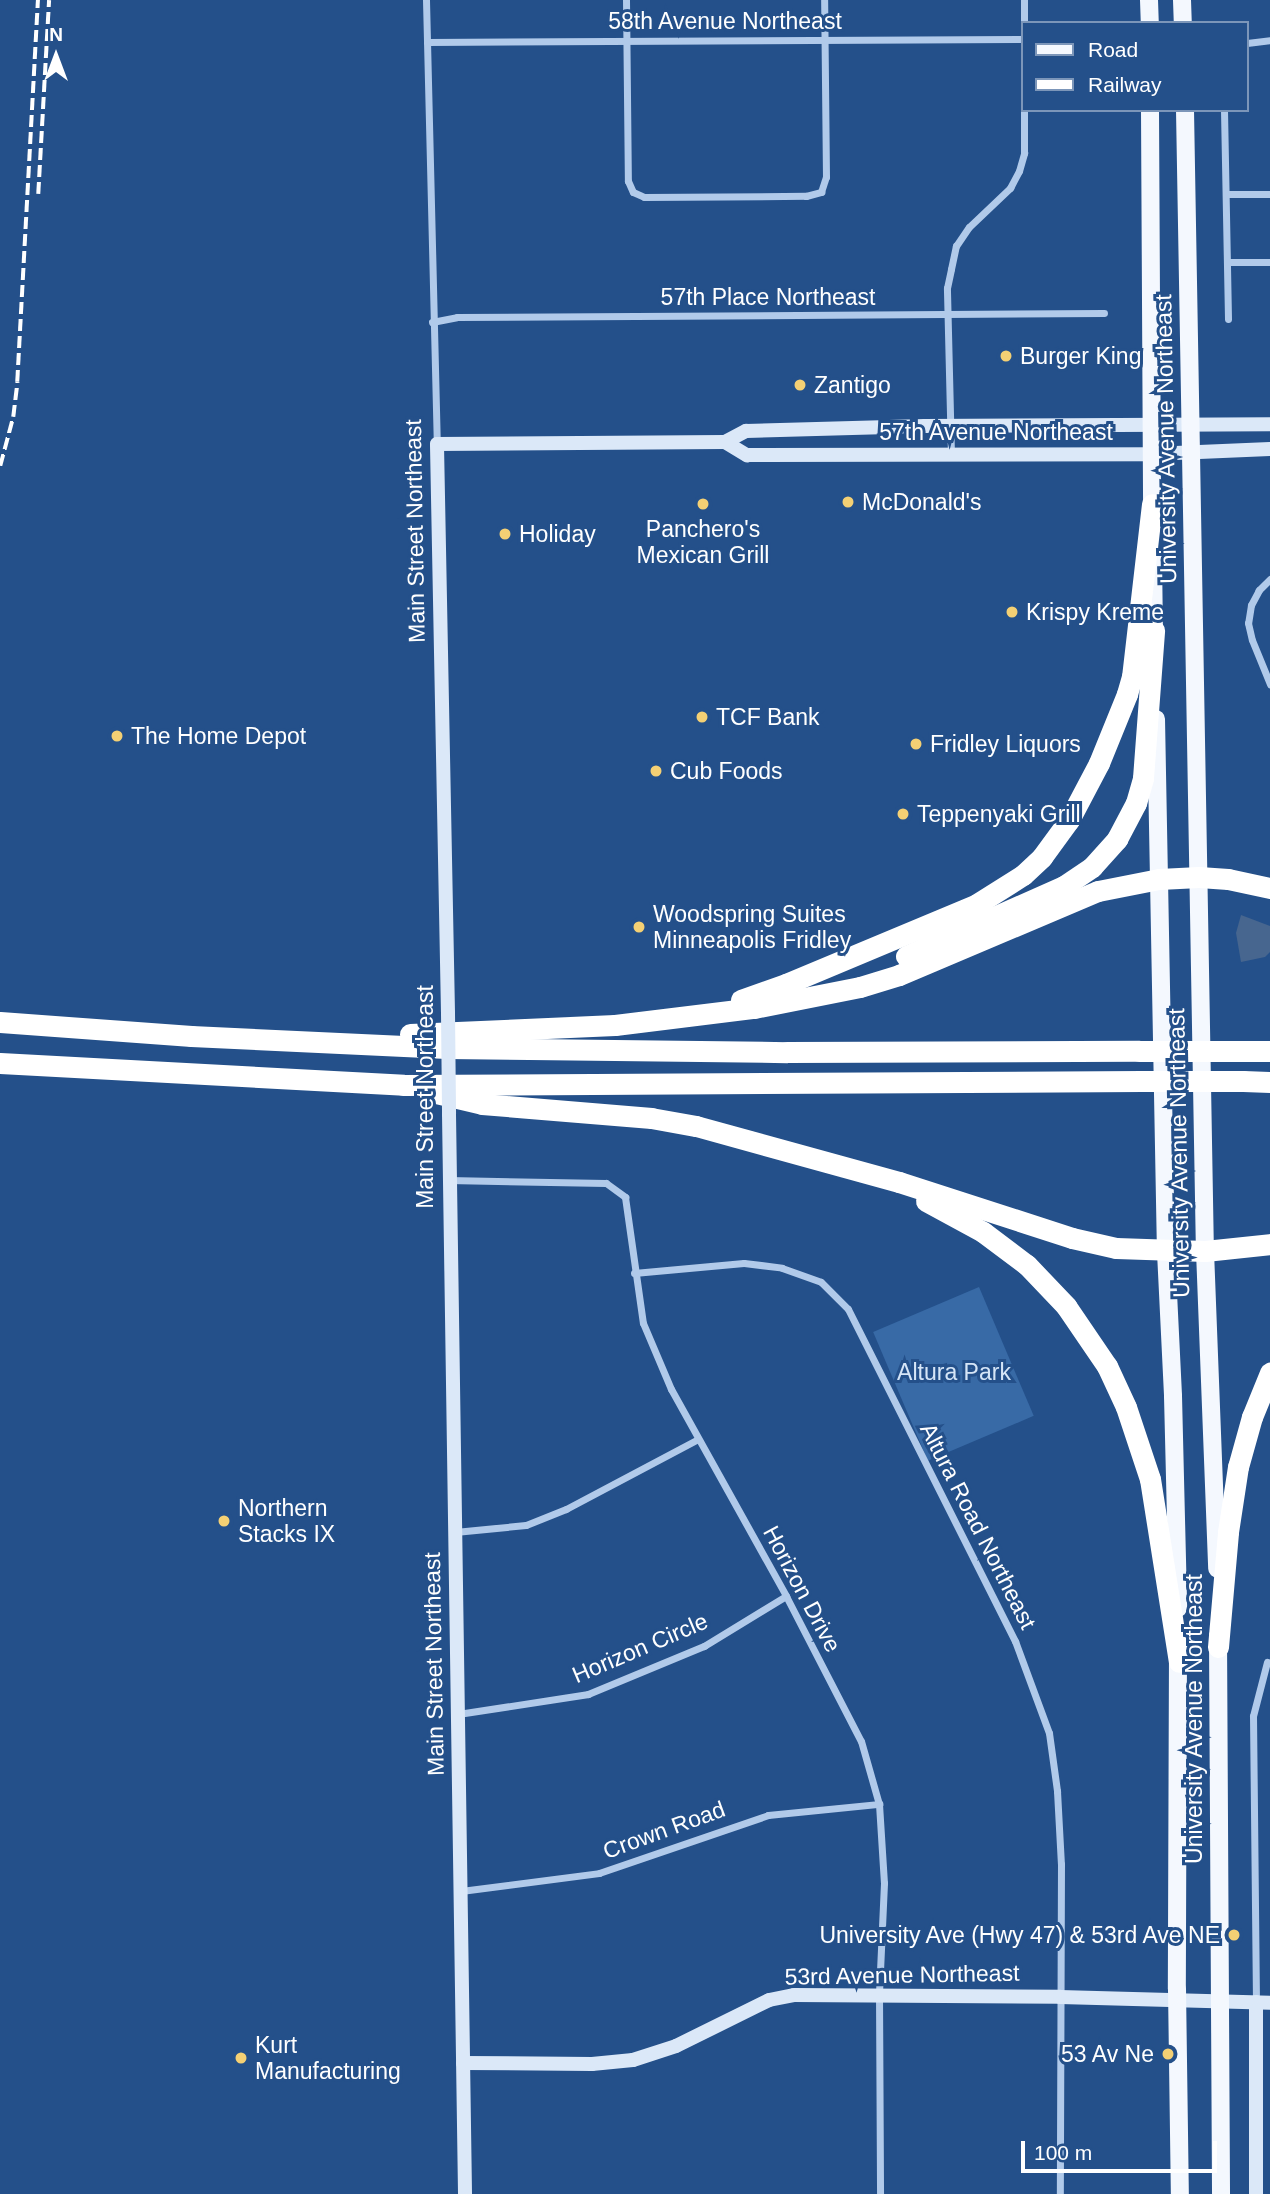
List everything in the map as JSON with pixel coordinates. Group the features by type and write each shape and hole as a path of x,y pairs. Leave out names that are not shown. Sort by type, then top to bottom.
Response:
{"highway":[{"path":"643,1022 737,1001 786,984 977,904 1034,866 1069,820 1109,743 1122,710 1132,677 1152,504"},
{"path":"778,1004 875,970 1054,892 1083,874 1101,858 1130,817 1143,778 1154,630"},
{"path":"191,1036 424,1033 643,1022 778,1004 899,975 1098,891 1159,879 1199,877 1228,879 1270,888"},
{"path":"0,1022 191,1036 447,1048 622,1051 1270,1051"},
{"path":"0,1063 403,1085 1270,1082"},
{"path":"403,1085 482,1104 678,1122 900,1182 1098,1245 1166,1252 1270,1244"},
{"path":"793,1153 900,1190 961,1219 1017,1257 1071,1313 1115,1381 1143,1453 1156,1513 1179,1662"},
{"path":"1218,1647 1238,1467 1252,1417 1270,1373"}],"main road":[{"path":"1149,0 1150,21"},
{"path":"1182,0 1183,21"},
{"name":"University Avenue Northeast","path":"1150,112 1154,630 1166,1252 1173,1396 1179,1662 1177,2002 1180,2194"},
{"name":"University Avenue Northeast","path":"1185,112 1205,1251 1218,1647 1222,2194"}],"street":[{"name":"Main Street Northeast","path":"426,0 448,1013 448,1180 464,2194"},
{"path":"626,0 628,181 633,192 658,197 806,196 821,192 826,177 824,0"},
{"path":"1024,0 1024,21"},
{"name":"58th Avenue Northeast","path":"427,42 1021,39"},
{"path":"1249,43 1270,40"},
{"path":"951,455 947,288 956,246 985,209 1010,188 1019,171 1024,153 1024,112"},
{"path":"1224,112 1228,319"},
{"path":"1226,194 1270,194"},
{"path":"1227,262 1270,262"},
{"name":"57th Place Northeast","path":"432,322 457,317 1104,313"},
{"name":"57th Avenue Northeast","path":"437,444 725,442 746,431 951,426 1270,424"},
{"name":"57th Avenue Northeast","path":"725,442 747,455 1152,454 1270,449"},
{"path":"1270,579 1259,590 1251,605 1248,623 1270,684"},
{"name":"Horizon Drive","path":"448,1180 606,1184 625,1197 643,1322 671,1390 786,1596 861,1741 879,1804 884,1883 879,1994 880,2194"},
{"name":"Altura Road Northeast","path":"634,1273 744,1263 782,1268 821,1282 848,1309 1015,1641 1049,1733 1057,1791 1061,1864 1060,2194"},
{"path":"454,1532 526,1525 566,1509 698,1439"},
{"name":"Horizon Circle","path":"457,1714 588,1694 704,1646 786,1596"},
{"path":"1256,2194 1263,2002 1253,1716 1267,1662"},
{"name":"Crown Road","path":"460,1891 599,1873 768,1815 879,1804"},
{"name":"53rd Avenue Northeast","path":"463,2063 592,2064 633,2060 676,2046 769,2000 794,1995 879,1994 1263,2002"}],"green space":[{"name":"Altura Park","path":"979,1287 1034,1416 928,1461 873,1332"}],"shaded area":[{"path":"1241,915 1270,926 1270,952 1265,957 1241,962 1236,933"}],"railway":[{"path":"0,466 13,417 17,382 38,0"},
{"path":"38,194 49,0"}],"place":[{"name":"Burger King","path":"1006,356"},
{"name":"Zantigo","path":"800,385"},
{"name":"McDonald's","path":"848,502"},
{"name":"Panchero's Mexican Grill","path":"703,504"},
{"name":"Holiday","path":"505,534"},
{"name":"Krispy Kreme","path":"1012,612"},
{"name":"TCF Bank","path":"702,717"},
{"name":"The Home Depot","path":"117,736"},
{"name":"Fridley Liquors","path":"916,744"},
{"name":"Cub Foods","path":"656,771"},
{"name":"Teppenyaki Grill","path":"903,814"},
{"name":"Woodspring Suites Minneapolis Fridley","path":"639,927"},
{"name":"Northern Stacks IX","path":"224,1521"},
{"name":"University Ave (Hwy 47) & 53rd Ave NE","path":"1234,1935"},
{"name":"53 Av Ne","path":"1168,2054"},
{"name":"Kurt Manufacturing","path":"241,2058"}]}
